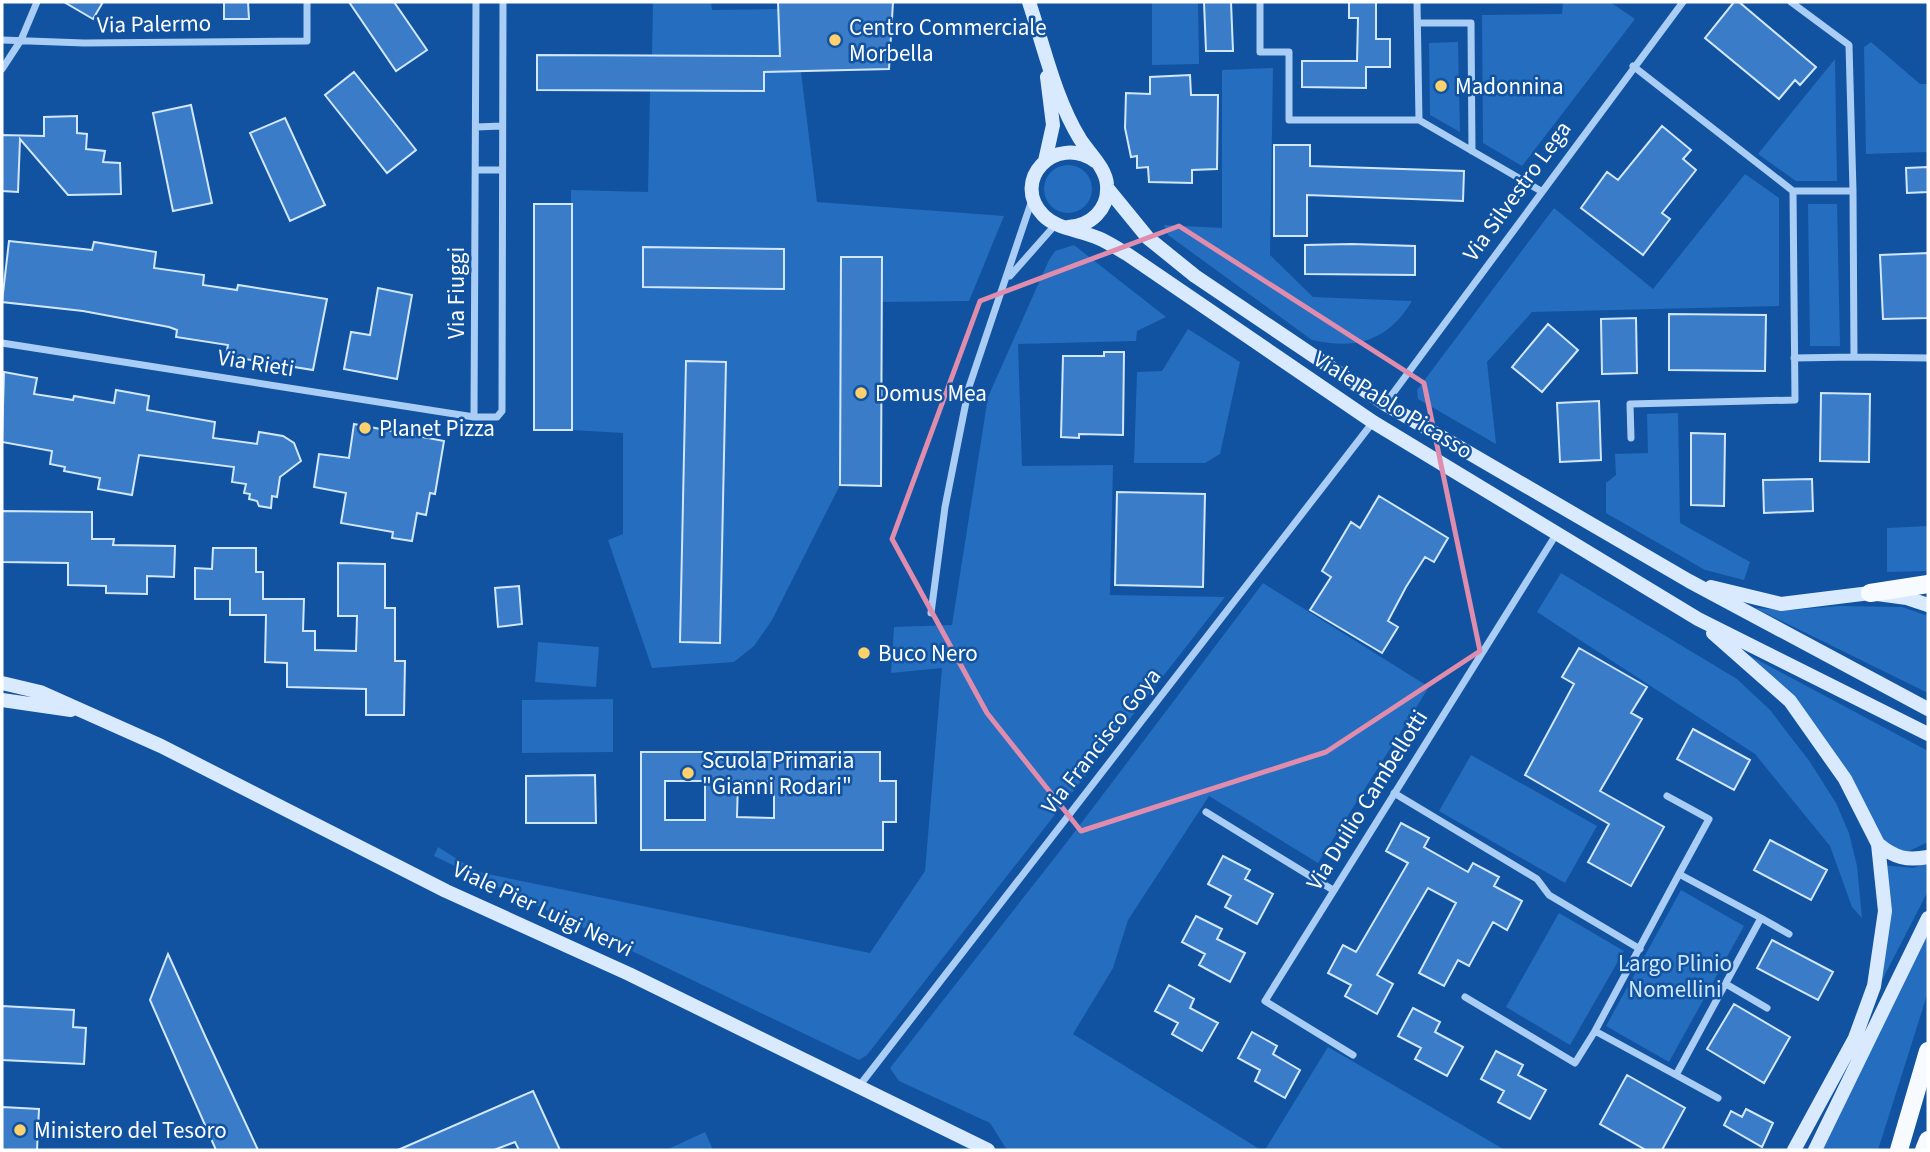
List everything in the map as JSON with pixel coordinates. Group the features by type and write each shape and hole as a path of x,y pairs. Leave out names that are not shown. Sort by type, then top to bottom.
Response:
{"main road":[{"path":"1870,593 1928,584"},
{"path":"1901,1150 1928,1051"},
{"path":"1901,1150 1928,1085"},
{"path":"1924,1150 1928,1140"}],"street":[{"path":"2,69 21,40 37,2"},
{"name":"Via Palermo","path":"2,40 84,43 307,41 307,2"},
{"name":"Via Fiuggi","path":"474,417 476,2"},
{"name":"Via Fiuggi","path":"502,411 503,2"},
{"name":"Viale Pablo Picasso","path":"1029,2 1067,113 1104,174 1108,189 1148,238 1195,276 1385,404 1689,581 1928,709"},
{"path":"1260,2 1260,52 1289,52 1289,120 1419,120 1541,191"},
{"path":"1417,2 1419,120"},
{"name":"Via Silvestro Lega","path":"1385,404 1683,2"},
{"path":"1791,2 1849,45 1854,357"},
{"path":"1418,23 1471,23 1472,150"},
{"name":"Viale Pablo Picasso","path":"1044,52 1053,125 1045,161 1033,180 1033,197 1038,209 1061,225 1100,239 1127,254 1373,422 1698,620 1928,734"},
{"path":"1633,66 1793,191 1853,191"},
{"path":"476,127 502,126"},
{"path":"1045,161 1059,153 1073,151 1095,161"},
{"path":"476,170 502,170"},
{"path":"1007,279 1061,225 1083,225 1099,214 1108,189"},
{"path":"1631,438 1630,404 1795,400 1793,191"},
{"path":"931,613 946,507 969,387 1033,197"},
{"name":"Via Rieti","path":"2,343 487,419 497,417 502,411"},
{"path":"1794,358 1928,358"},
{"name":"Via Francisco Goya","path":"860,1085 1373,422"},
{"name":"Via Duilio Cambellotti","path":"1353,1055 1265,1001 1557,533"},
{"name":"Viale Pablo Picasso","path":"1689,581 1781,604 1870,593 1907,598 1928,605"},
{"name":"Viale Pablo Picasso","path":"1698,620 1790,701 1845,779 1878,844 1885,911 1874,986 1855,1038 1794,1150"},
{"name":"Viale Pier Luigi Nervi","path":"2,684 40,692 112,723 242,785 446,891 629,974 988,1150"},
{"name":"Viale Pier Luigi Nervi","path":"2,700 35,707 80,711"},
{"path":"1394,793 1537,879 1549,895 1640,949"},
{"path":"1465,997 1575,1063 1595,1031 1709,819 1667,796"},
{"path":"1206,812 1333,890"},
{"path":"1878,844 1892,855 1912,860 1928,857"},
{"path":"1679,874 1789,934"},
{"path":"1676,1075 1761,918"},
{"path":"1815,1150 1928,918"},
{"path":"1726,984 1767,1008"},
{"path":"1595,1031 1718,1098"}],"highlighted area":[{"path":"1179,226 1424,383 1480,651 1326,752 1081,831 987,713 892,539 980,301"}],"green space":[{"path":"653,2 711,2 712,10 778,9 780,71 801,72 817,202 1004,216 969,301 882,302 882,257 841,257 840,485 772,620 754,646 734,662 652,668 608,540 623,534 623,433 572,430 571,190 648,192 650,91 764,91 764,56 652,55","holes":["643,247 784,249 784,289 643,287","686,361 726,362 720,643 680,641"]},
{"path":"1152,2 1198,2 1199,64 1152,65"},
{"path":"1563,2 1610,2 1635,19 1522,166 1483,143 1482,15 1562,14"},
{"path":"1458,42 1460,132 1430,115 1429,43"},
{"path":"1871,42 1920,84 1928,84 1928,152 1866,154 1864,47"},
{"path":"1835,59 1837,181 1796,181 1758,154"},
{"path":"1273,68 1270,255 1313,297 1412,301 1392,325 1370,339 1343,344 1312,340 1168,235 1164,225 1222,228 1222,70"},
{"path":"1068,165 1085,172 1092,189 1085,206 1068,213 1051,206 1044,189 1051,172"},
{"path":"1745,174 1779,198 1779,306 1532,312 1487,362 1496,444 1418,399 1417,390 1554,208 1653,289"},
{"path":"1808,204 1837,204 1840,346 1810,346"},
{"path":"1074,245 1166,317 1137,331 1136,341 1018,344 1022,466 1113,465 1110,595 1225,597 867,1055 859,1060 434,856 438,847 478,872 870,953 925,871 942,668 891,673 894,627 952,625 988,397 1049,260 1055,251"},
{"path":"1188,329 1240,362 1220,454 1205,463 1134,463 1137,372 1162,371"},
{"path":"1678,413 1680,523 1750,562 1744,580 1705,570 1606,513 1606,483 1616,475 1615,454 1648,453 1647,414"},
{"path":"1928,526 1928,571 1887,572 1887,528"},
{"path":"1561,573 1737,679 1770,710 1810,762 1836,803 1849,833 1857,866 1862,918 1852,907 1830,846 1755,754 1537,612"},
{"path":"1263,583 1429,687 1318,863 1209,796 1128,920 1113,968 1073,1034 1261,1150 1007,1150 990,1123 899,1081 890,1068 1067,842"},
{"path":"1840,606 1902,607 1928,616 1928,693 1755,608 1791,610"},
{"path":"538,642 599,647 596,687 535,682"},
{"path":"1741,651 1928,751 1928,842 1907,852 1888,847 1878,838 1858,791"},
{"path":"613,699 613,752 522,753 522,700"},
{"path":"1471,755 1597,826 1565,883 1439,811"},
{"path":"1928,863 1928,891 1876,992 1882,865 1913,868"},
{"name":"Largo Plinio Nomellini","path":"1681,890 1744,926 1669,1062 1606,1026"},
{"path":"1559,913 1624,951 1570,1045 1506,1007"},
{"path":"1928,929 1928,992 1878,1150 1819,1150"},
{"path":"1328,1047 1505,1150 1265,1150"},
{"path":"705,1132 713,1150 666,1150"}],"building":[{"path":"64,2 103,2 93,19"},
{"path":"224,2 248,2 249,19 224,19"},
{"path":"349,2 394,2 427,50 396,71"},
{"path":"778,2 893,2 889,69 764,72 764,91 537,90 537,55 780,56"},
{"path":"1204,2 1231,2 1233,51 1206,51"},
{"path":"1349,2 1376,2 1376,39 1390,39 1390,67 1366,67 1366,88 1302,87 1302,61 1357,61 1358,18 1349,18"},
{"path":"1734,2 1739,2 1816,67 1800,85 1795,80 1779,99 1705,38"},
{"path":"354,72 416,150 387,173 325,95"},
{"path":"1190,75 1191,95 1218,95 1217,169 1192,170 1192,183 1149,182 1148,167 1137,168 1137,156 1131,157 1125,128 1126,93 1150,94 1150,77"},
{"path":"191,105 212,203 173,211 153,113"},
{"path":"77,116 77,133 87,134 86,149 105,151 103,162 120,163 121,194 68,195 20,139 18,192 2,191 2,135 44,136 44,117"},
{"path":"285,118 325,205 290,221 250,133"},
{"path":"1662,126 1691,150 1683,159 1696,170 1662,213 1670,219 1643,255 1581,208 1607,172 1618,180"},
{"path":"1274,145 1310,145 1310,166 1464,171 1463,201 1307,195 1307,236 1274,236"},
{"path":"1928,167 1928,192 1907,193 1906,168"},
{"path":"534,204 572,204 572,430 534,430"},
{"path":"9,241 92,250 94,242 156,252 154,268 204,275 203,285 237,290 238,285 327,299 313,370 226,356 228,345 176,337 177,330 169,327 83,311 2,302"},
{"path":"1305,245 1415,246 1415,275 1305,274"},
{"path":"643,247 784,249 784,289 643,287"},
{"path":"1928,253 1928,318 1883,319 1880,255"},
{"name":"Domus Mea","path":"841,257 882,257 881,486 840,485"},
{"path":"378,288 412,295 397,379 344,369 351,332 370,335"},
{"path":"1669,314 1766,315 1765,371 1669,370"},
{"path":"1636,318 1637,373 1602,374 1601,319"},
{"path":"1548,324 1578,350 1542,392 1512,367"},
{"path":"1104,352 1124,352 1123,435 1079,434 1079,438 1061,437 1063,356 1104,356"},
{"path":"686,361 726,362 720,643 680,642"},
{"path":"4,372 37,378 34,394 73,400 74,396 114,403 116,390 149,396 147,410 215,422 213,438 257,444 259,432 283,436 294,443 301,461 280,477 277,497 272,496 271,508 259,506 257,501 249,499 250,494 244,493 246,484 232,482 234,467 139,455 132,495 98,489 100,478 64,471 65,467 50,464 52,451 2,442"},
{"path":"1821,393 1870,394 1869,462 1820,461"},
{"path":"1599,401 1601,460 1560,462 1557,403"},
{"path":"354,424 444,441 435,494 430,493 426,515 417,513 412,541 392,538 393,532 341,523 346,493 314,487 319,454 349,458"},
{"path":"1691,433 1725,434 1724,506 1691,505"},
{"path":"1812,479 1813,511 1764,513 1763,480"},
{"path":"1117,492 1205,494 1203,587 1115,585"},
{"path":"1379,496 1448,538 1434,562 1425,557 1406,587 1388,621 1398,627 1382,653 1310,610 1331,577 1322,571 1351,522 1360,528"},
{"path":"2,511 92,512 92,539 114,539 113,545 175,546 174,577 147,576 147,594 106,593 106,586 68,585 68,563 2,562"},
{"path":"213,548 256,548 256,572 263,572 263,599 304,599 303,631 315,631 315,650 356,651 357,616 338,616 338,563 385,564 385,608 395,608 395,661 405,661 404,715 366,715 366,689 287,687 287,663 265,662 266,615 230,615 230,599 195,599 195,568 212,569"},
{"path":"519,586 522,624 498,627 495,588"},
{"path":"1579,648 1647,687 1631,713 1642,719 1600,791 1664,827 1631,886 1588,862 1609,824 1525,775 1574,684 1562,677"},
{"path":"1693,729 1750,760 1734,790 1677,759"},
{"path":"641,752 880,752 880,781 896,781 896,822 883,822 883,850 641,850","holes":["665,781 705,781 705,820 665,820","738,781 774,782 774,818 737,817"]},
{"path":"595,775 596,823 526,823 526,776"},
{"path":"1401,823 1429,838 1424,847 1468,872 1473,863 1499,877 1494,886 1522,901 1507,930 1493,922 1469,966 1458,960 1444,986 1419,973 1456,903 1428,888 1377,975 1393,984 1377,1014 1345,996 1351,985 1328,973 1343,945 1356,952 1408,863 1386,851"},
{"path":"1770,840 1827,870 1811,900 1754,870"},
{"path":"1223,856 1250,870 1245,879 1273,894 1257,924 1225,907 1231,896 1208,884"},
{"path":"1196,916 1222,929 1217,939 1245,953 1230,982 1199,965 1205,954 1182,942"},
{"path":"1772,940 1833,972 1818,1000 1757,968"},
{"path":"168,954 258,1150 216,1150 150,1000"},
{"path":"1169,985 1194,999 1190,1008 1218,1023 1202,1051 1172,1034 1178,1023 1155,1011"},
{"path":"1734,1004 1790,1037 1764,1083 1707,1049"},
{"path":"2,1006 74,1010 73,1027 86,1028 84,1064 2,1060"},
{"path":"1413,1008 1440,1022 1435,1032 1463,1047 1447,1076 1415,1059 1421,1048 1398,1036"},
{"path":"1252,1032 1277,1046 1273,1054 1300,1070 1285,1098 1255,1081 1260,1070 1238,1058"},
{"path":"1496,1051 1523,1065 1518,1075 1546,1090 1530,1119 1498,1102 1504,1091 1481,1079"},
{"path":"1627,1075 1685,1108 1662,1150 1646,1150 1600,1124"},
{"path":"533,1091 560,1150 519,1150 515,1142 494,1150 398,1150"},
{"name":"Ministero del Tesoro","path":"2,1107 39,1109 37,1150 2,1150"},
{"path":"1746,1109 1773,1123 1762,1147 1724,1125 1731,1111 1742,1117"}],"place":[{"name":"Centro Commerciale Morbella","path":"835,40"},
{"name":"Madonnina","path":"1441,86"},
{"name":"Domus Mea","path":"861,393"},
{"name":"Planet Pizza","path":"365,428"},
{"name":"Buco Nero","path":"864,653"},
{"name":"Scuola Primaria \"Gianni Rodari\"","path":"688,773"},
{"name":"Ministero del Tesoro","path":"20,1130"}]}
